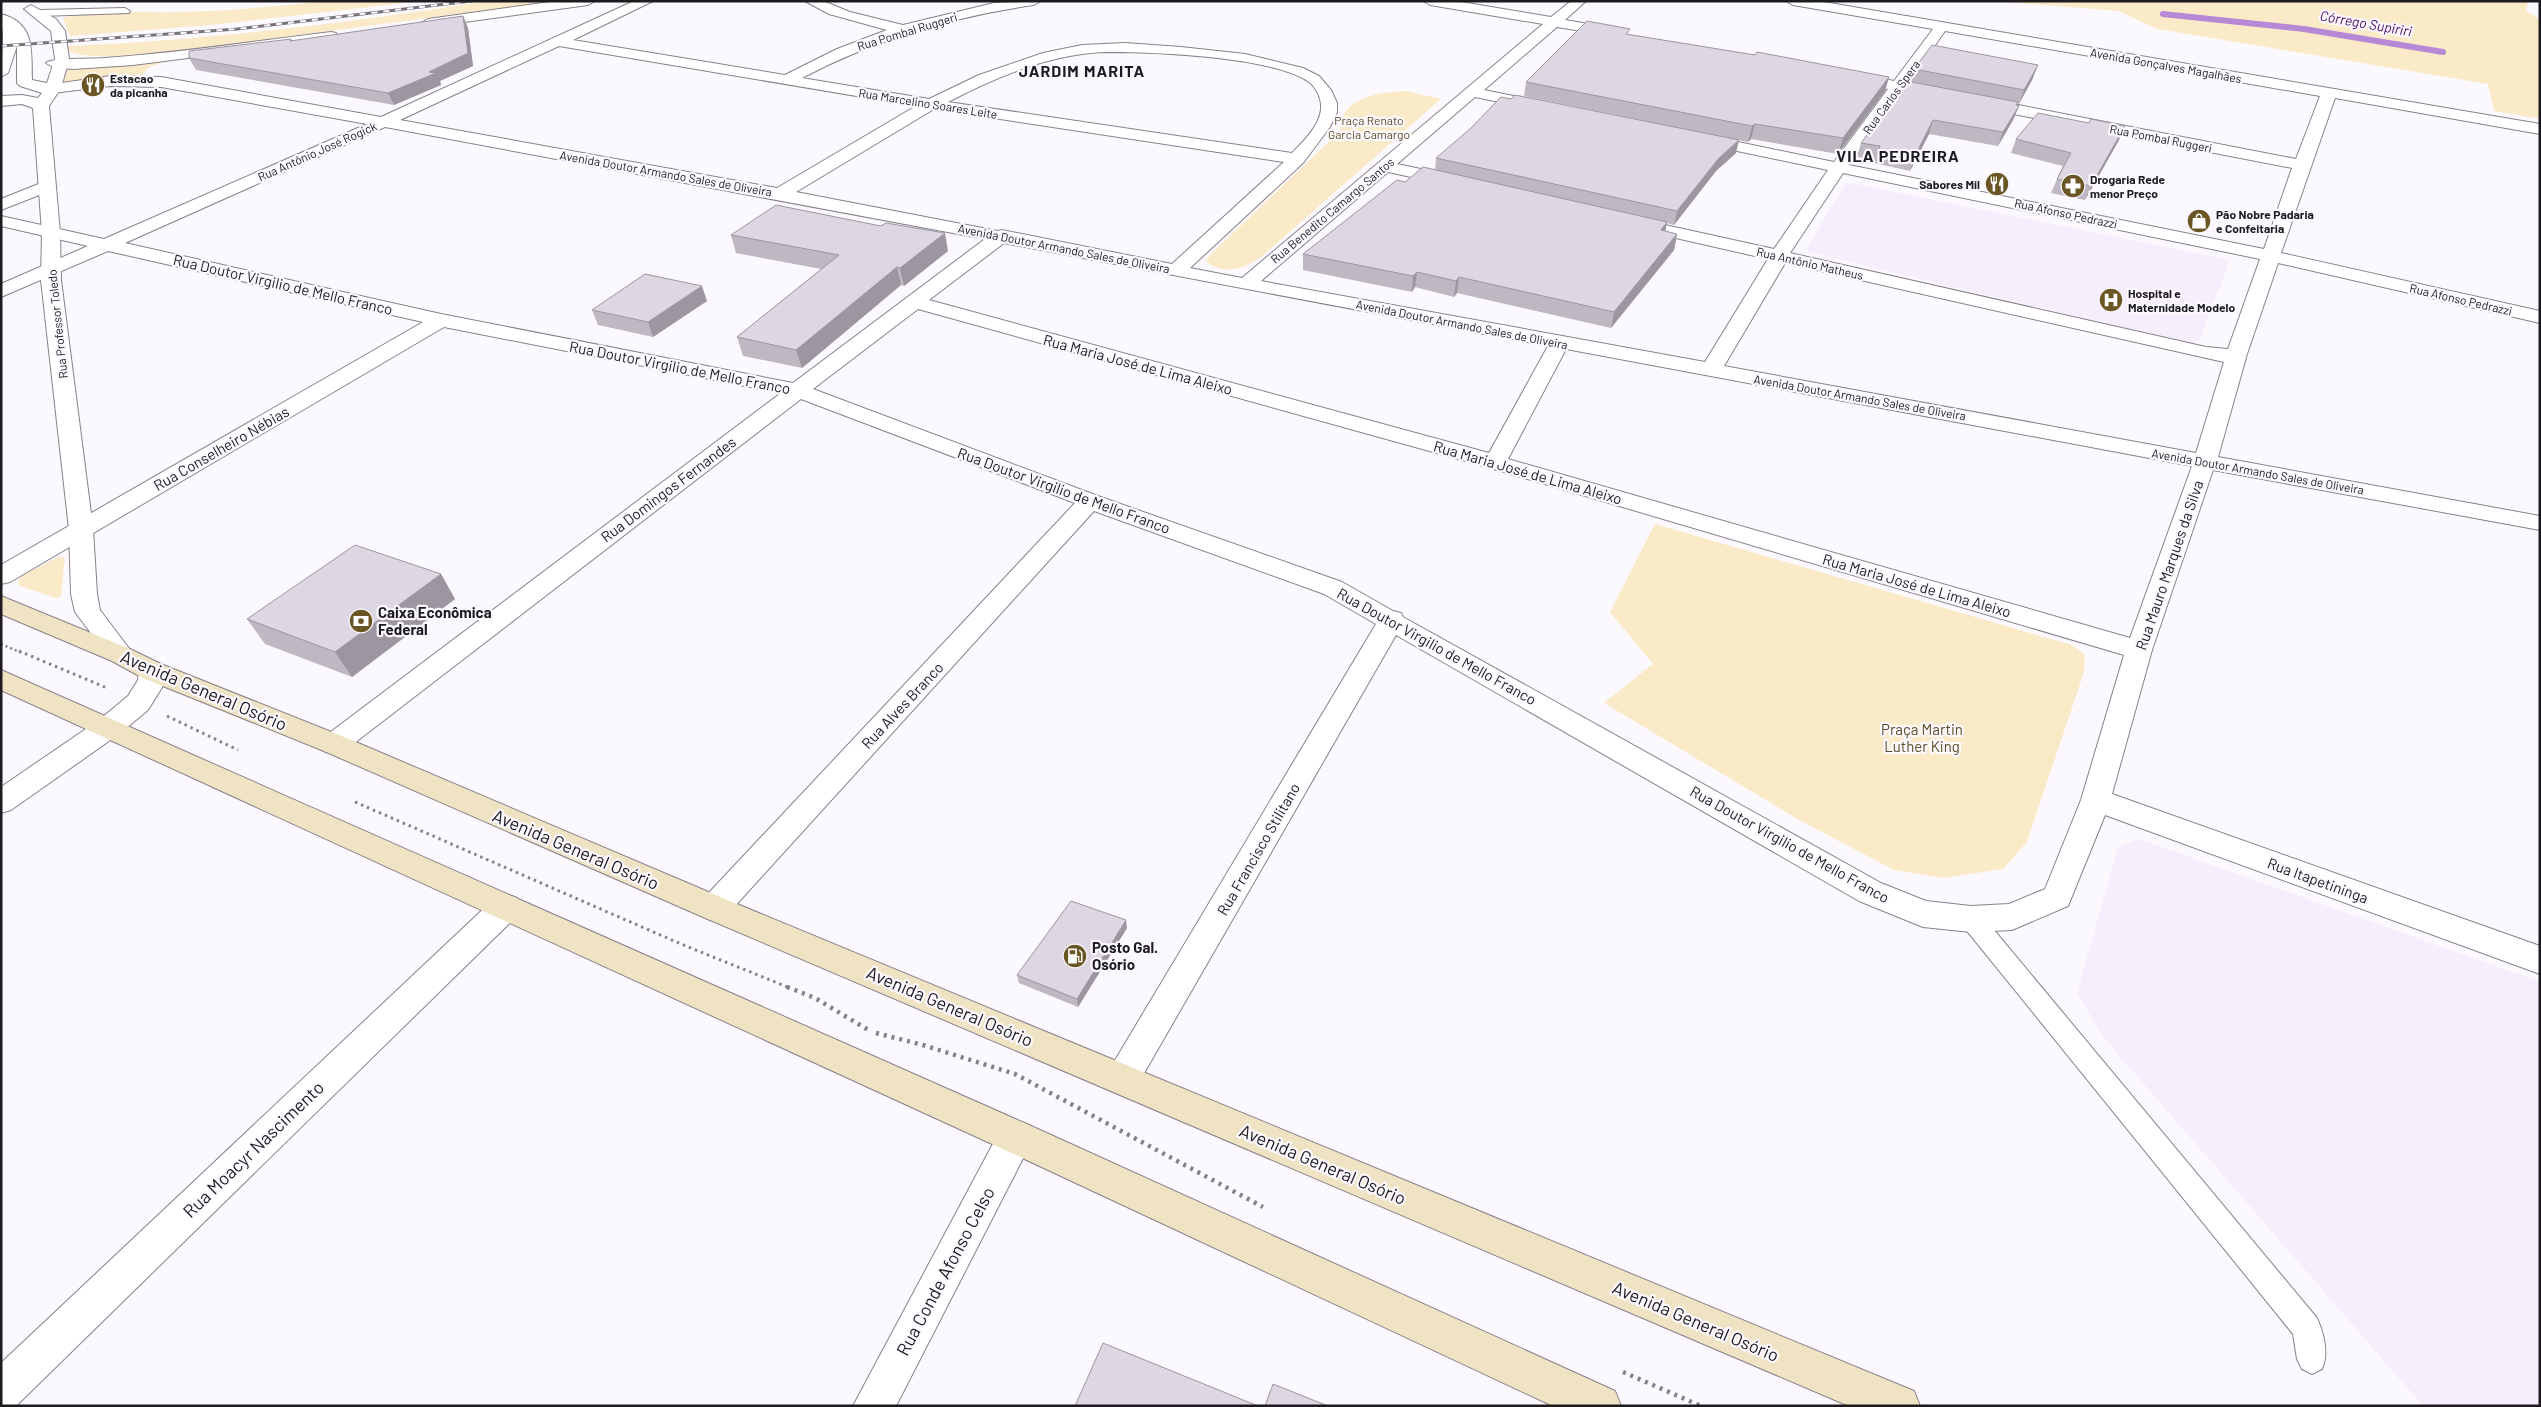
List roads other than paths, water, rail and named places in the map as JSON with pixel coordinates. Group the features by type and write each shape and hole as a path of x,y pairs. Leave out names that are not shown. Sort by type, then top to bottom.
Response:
{"main road":[{"name":"Avenida General Osório","path":"1,604 121,655 152,671 334,744 714,908 1123,1078 1323,1165 1899,1406"},
{"path":"1,679 1016,1137 1600,1406"}],"street":[{"path":"415,25 588,1"},
{"name":"Rua Antônio José Rogick","path":"1,292 558,42 632,5 646,1"},
{"path":"812,1 822,7 863,20 905,29"},
{"name":"Rua Pombal Ruggeri","path":"787,80 833,56 905,29 994,6 1034,1"},
{"path":"1430,1 1636,36"},
{"name":"Rua Benedito Camargo Santos","path":"1246,284 1579,1"},
{"name":"Avenida Gonçalves Magalhães","path":"1793,1 2540,129"},
{"path":"4,59 11,32 3,20 33,9"},
{"path":"1,101 27,100 36,102 41,106 53,88 58,30 33,9"},
{"path":"33,9 38,33"},
{"name":"Avenida Doutor Armando Sales de Oliveira","path":"3,20 17,25 22,33 25,82 42,88 110,81 161,82 384,121 1002,235 1246,284 2540,522"},
{"name":"Rua Carlos Spera","path":"1711,370 1779,256 1840,167 1942,26"},
{"path":"56,62 92,64 348,34"},
{"name":"Rua Marcelino Soares Leite","path":"558,42 932,104 1298,159"},
{"path":"780,194 962,87 1015,66 1056,54 1103,48 1162,48 1226,57 1301,72 1314,80 1324,90 1329,111 1325,124 1298,159 1176,270"},
{"path":"161,82 155,77 156,71 204,52"},
{"name":"Rua Pombal Ruggeri","path":"1830,74 2302,165"},
{"path":"1473,92 1556,109"},
{"name":"Rua Mauro Marques da Silva","path":"2057,896 2096,800 2139,650 2205,461 2236,354 2329,92"},
{"name":"Rua Professor Toledo","path":"41,106 51,233 50,269 81,529 84,594 88,612 121,655"},
{"name":"Rua Afonso Pedrazzi","path":"1683,135 2271,256 2540,317"},
{"path":"1384,166 1470,185"},
{"path":"1,205 46,186"},
{"name":"Rua Antônio Matheus","path":"1615,218 2206,353 2224,356 2236,354"},
{"name":"Rua Doutor Virgilio de Mello Franco","path":"1,221 441,320 798,390 1090,501 1333,588 1392,619 1870,892 1923,914 1970,919 2012,916 2057,896"},
{"name":"Rua Domingos Fernandes","path":"334,744 1002,235"},
{"name":"Rua Maria José de Lima Aleixo","path":"916,302 1495,462 2139,650"},
{"name":"Rua Conselheiro Nébias","path":"1,576 441,320"},
{"path":"1495,462 1560,342"},
{"name":"Rua Alves Branco","path":"714,908 1090,501"},
{"name":"Rua Francisco Stilitano","path":"1123,1078 1392,619"},
{"path":"1,802 109,727 138,703 150,687 152,671"},
{"name":"Rua Itapetininga","path":"2096,800 2540,960"},
{"name":"Rua Moacyr Nascimento","path":"1,1392 506,907"},
{"name":"Rua Conde Afonso Celso","path":"874,1406 1016,1137"}],"lane":[{"path":"33,9 82,12 125,11"},
{"path":"53,24 59,18 82,12"},
{"path":"1970,919 2307,1328 2312,1359"}],"waterway":[{"name":"Córrego Supiriri","path":"2163,14 2304,29 2443,52"}],"railway":[{"path":"1,46 237,29 471,1"}],"place":[{"name":"Estacao da picanha","path":"93,85"},
{"name":"Sabores Mil","path":"1997,184"},
{"name":"Drogaria Rede menor Preço","path":"2073,186"},
{"name":"Pão Nobre Padaria e Confeitaria","path":"2199,221"},
{"name":"Hospital e Maternidade Modelo","path":"2111,300"},
{"name":"Caixa Econômica Federal","path":"361,621"},
{"name":"Posto Gal. Osório","path":"1075,956"}],"district":[{"name":"JARDIM MARITA","path":"1082,70"},
{"name":"VILA PEDREIRA","path":"1898,155"}],"park label":[{"name":"Praça Renato Garcia Camargo","path":"1369,127"},
{"name":"Praça Martin Luther King","path":"1922,738"}]}
